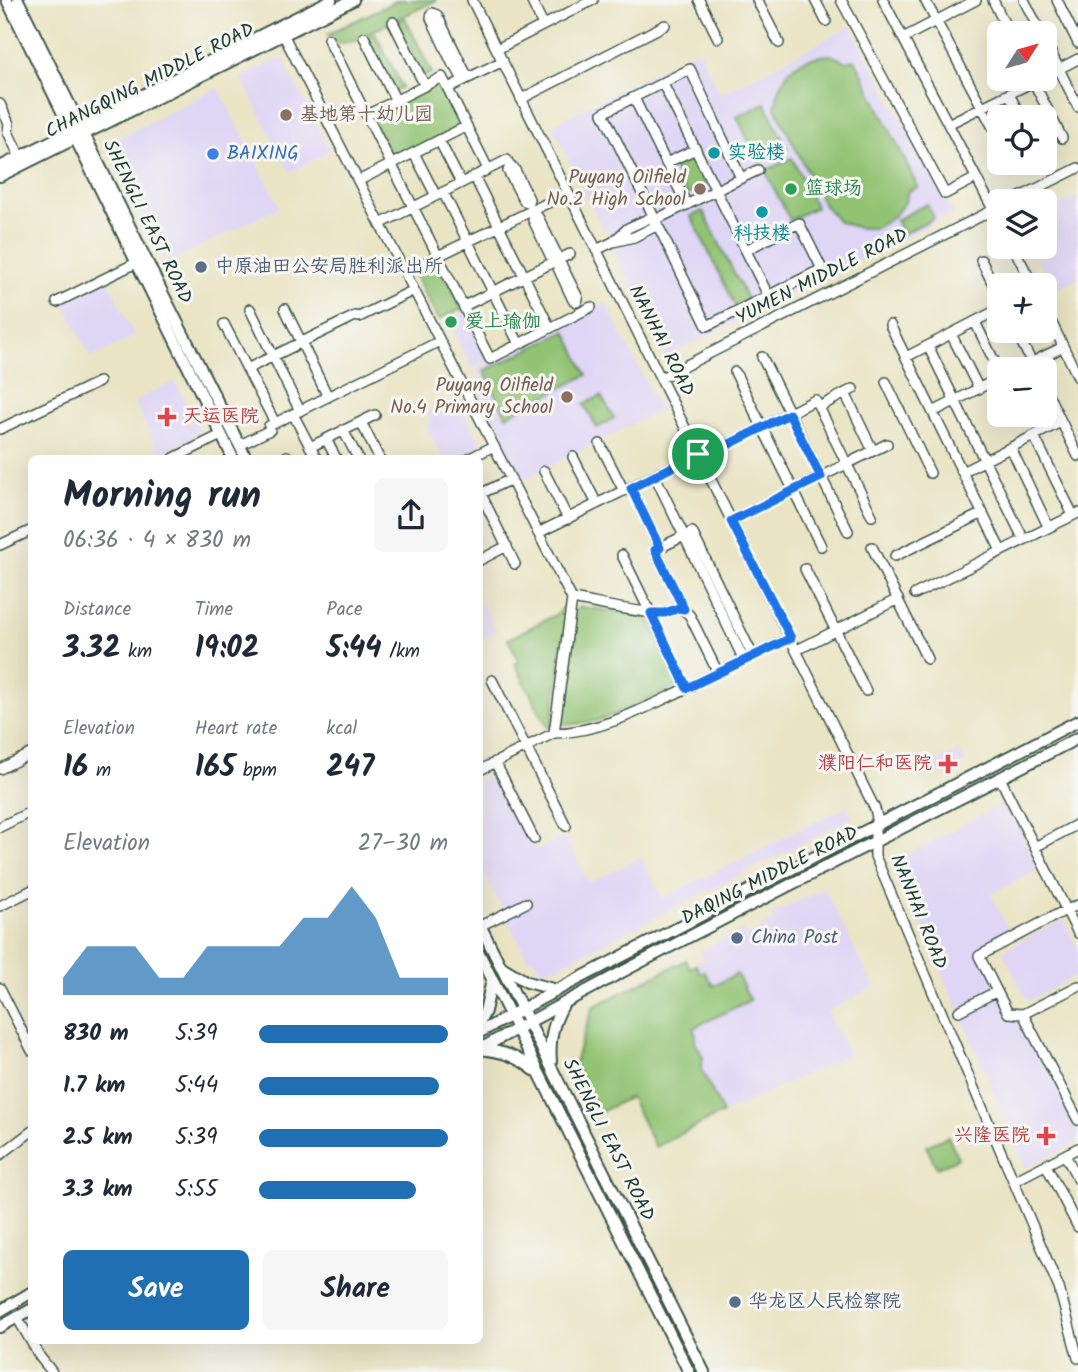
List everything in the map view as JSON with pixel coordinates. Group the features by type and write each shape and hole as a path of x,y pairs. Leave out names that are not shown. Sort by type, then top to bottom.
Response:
{"main road":[{"name":"SHENGLI EAST ROAD","path":"7,0 163,294 245,455"},
{"name":"SHENGLI EAST ROAD","path":"18,0 136,263 232,455"},
{"name":"CHANGQING MIDDLE ROAD","path":"0,176 78,132 331,0"},
{"name":"CHANGQING MIDDLE ROAD","path":"0,167 353,0"},
{"name":"DAQING MIDDLE ROAD","path":"483,1030 1078,721"},
{"name":"DAQING MIDDLE ROAD","path":"483,1047 1078,738"},
{"name":"SHENGLI EAST ROAD","path":"483,931 704,1372"},
{"name":"SHENGLI EAST ROAD","path":"483,961 689,1372"},
{"path":"500,966 527,982 557,990"},
{"path":"483,1015 492,980"},
{"path":"552,1067 551,1035 554,1020 564,1003"},
{"path":"483,1049 513,1055 540,1074"},
{"path":"0,1311 28,1294"},
{"path":"0,1327 28,1311"}],"street":[{"name":"NANHAI ROAD","path":"472,0 875,809 875,856 1059,1288 1078,1358"},
{"path":"531,0 543,25"},
{"path":"699,0 718,38"},
{"path":"757,0 779,43"},
{"path":"816,0 826,21"},
{"path":"841,0 945,194 976,178"},
{"path":"883,0 987,195"},
{"path":"925,0 987,116"},
{"path":"903,38 936,21 958,4 976,0"},
{"path":"993,0 1003,21"},
{"path":"1024,0 1035,21"},
{"path":"1057,0 1078,43"},
{"path":"497,49 589,1"},
{"path":"458,66 460,61 437,15 432,13 431,18 453,65 458,66 466,79"},
{"path":"393,22 425,86"},
{"path":"521,99 665,25"},
{"path":"283,34 572,599 554,733"},
{"path":"365,37 396,101"},
{"path":"328,38 490,359 592,307"},
{"path":"1059,69 1078,59"},
{"path":"448,88 503,61"},
{"path":"1057,65 1078,107"},
{"path":"741,178 690,69 603,113 707,326 822,268 799,223 746,250"},
{"path":"367,115 442,78 488,169"},
{"path":"663,84 768,295"},
{"path":"948,124 1015,91"},
{"path":"1040,91 1062,138"},
{"path":"1009,94 1015,105"},
{"path":"634,98 687,205"},
{"path":"0,104 9,124 8,132 20,157"},
{"path":"358,181 467,126"},
{"path":"439,140 461,183"},
{"path":"666,163 696,149"},
{"path":"414,153 467,241 519,344"},
{"path":"380,223 507,160 514,168 529,199 531,210 538,217 557,255 557,261 578,298 582,312"},
{"path":"1036,189 1078,168"},
{"path":"596,250 613,242 628,228 650,218 655,220 758,170"},
{"path":"474,176 550,328"},
{"path":"405,272 568,193"},
{"name":"YUMEN MIDDLE ROAD","path":"661,378 987,214"},
{"path":"464,306 570,254"},
{"path":"981,260 988,273"},
{"path":"57,302 136,263"},
{"path":"247,369 414,290"},
{"path":"250,309 314,455"},
{"path":"285,309 328,397"},
{"path":"906,357 987,316"},
{"path":"975,322 992,357"},
{"path":"224,324 275,423"},
{"path":"890,325 1002,551"},
{"path":"951,334 979,389"},
{"path":"1057,334 1078,377"},
{"path":"240,445 270,430 269,426 440,341"},
{"path":"928,346 1021,534"},
{"path":"1048,357 1063,347"},
{"path":"761,357 848,531"},
{"path":"736,372 821,546"},
{"path":"0,429 99,382"},
{"path":"886,382 930,473"},
{"path":"933,412 987,385"},
{"path":"818,407 849,391 873,451"},
{"path":"538,533 654,476 763,428 815,400 873,516"},
{"path":"1057,414 1078,456"},
{"path":"310,447 375,415"},
{"path":"361,422 378,455"},
{"path":"962,472 1061,422"},
{"path":"343,430 356,455"},
{"path":"180,455 222,435"},
{"path":"915,594 1074,512 1034,436"},
{"path":"326,439 334,455"},
{"path":"600,443 660,548"},
{"path":"731,521 887,444"},
{"path":"476,455 494,446"},
{"path":"1011,448 1046,522"},
{"path":"573,457 597,505"},
{"path":"544,471 568,519"},
{"path":"654,476 684,536"},
{"path":"483,493 511,479"},
{"path":"483,500 515,564"},
{"path":"895,556 983,513"},
{"path":"0,545 28,532"},
{"path":"718,673 655,550 692,532 748,658"},
{"path":"483,558 507,546"},
{"path":"872,547 927,659"},
{"path":"622,555 687,688"},
{"path":"804,569 866,691"},
{"path":"572,599 651,613 684,609"},
{"path":"797,650 898,599"},
{"path":"483,768 554,733 604,724 633,713 791,638"},
{"path":"492,680 565,825"},
{"path":"0,769 28,755"},
{"path":"495,762 534,839"},
{"path":"1000,778 1078,933"},
{"path":"0,827 28,813"},
{"path":"1035,847 1078,824"},
{"path":"0,906 28,892"},
{"path":"483,924 526,903"},
{"path":"1078,905 979,956 1008,1013 1023,1014 1078,986"},
{"path":"0,989 28,1043"},
{"path":"959,1011 997,991"},
{"path":"1023,1014 1078,1120"},
{"path":"0,1155 28,1134"},
{"path":"1014,1181 1078,1148"},
{"path":"1065,1155 1078,1179"},
{"path":"1046,1165 1078,1227"},
{"path":"17,1317 28,1336"},
{"path":"33,1344 52,1372"}],"shaded area":[{"name":"Puyang Oilfield No.2 High School","path":"851,26 953,213 667,356 615,252 616,248 609,234 604,231 552,125 698,49 721,94","holes":["830,55 848,62 918,186 908,191 905,202"]},
{"name":"基地第十幼儿园","path":"282,57 330,151 290,172 241,78"},
{"path":"218,87 280,207 167,263 106,144"},
{"path":"1077,197 1078,279 1057,290 1057,273 1045,273 1037,259 1057,259 1057,206"},
{"path":"108,280 135,336 91,358 63,302"},
{"name":"Puyang Oilfield No.4 Primary School","path":"606,303 660,410 523,480 500,435 499,424 491,417 474,384 482,379 477,369"},
{"path":"464,311 489,360 472,369 447,319"},
{"name":"天运医院","path":"175,381 201,433 160,454 134,401"},
{"path":"457,398 483,448 469,455 441,455 426,426 432,422 427,413"},
{"path":"483,606 496,632 483,638"},
{"name":"濮阳仁和医院","path":"960,750 966,762 935,777 929,766"},
{"path":"496,771 536,850 565,837 589,883 641,857 663,898 847,806 853,818 553,969 551,967 541,972 534,958 528,960 483,872 483,778"},
{"path":"1005,802 1039,869 991,895 1012,937 986,950 1078,1131 1078,1142 1026,1168 894,862"},
{"path":"824,888 874,987 827,1012 849,1054 723,1113 700,1069 703,1057 695,1042 693,1028 750,1000 713,986 704,971 700,973 696,965 704,960 700,952 742,929 746,936 774,921 771,915"},
{"path":"1063,919 1078,949 1078,975 1028,1001 1002,951"}],"green space":[{"path":"398,0 437,0 352,41 338,42 328,34"},
{"path":"405,18 432,73 424,77 397,22"},
{"path":"375,33 402,87 394,91 367,37"},
{"path":"830,55 848,62 855,59 918,187 908,191 905,202 893,217 876,228 859,228 840,222 825,207 775,107 781,84 791,69 807,59"},
{"path":"439,82 462,125 394,161 371,117"},
{"name":"篮球场","path":"765,103 787,148 759,162 737,117"},
{"path":"691,154 707,186 687,195 671,164"},
{"name":"篮球场","path":"792,158 816,207 790,220 765,171"},
{"path":"927,204 934,218 903,234 896,220"},
{"path":"703,211 748,301 735,306 691,216"},
{"path":"439,261 463,308 438,320 414,273"},
{"path":"566,331 587,375 506,416 484,371"},
{"path":"601,396 614,418 597,428 584,404"},
{"path":"568,604 552,726 548,728 515,664 519,662 508,639 559,613"},
{"path":"580,607 646,615 679,680 678,685 625,711 596,721 566,725 560,720 576,610"},
{"path":"686,960 690,968 696,965 700,973 704,971 713,986 737,974 750,1000 693,1028 695,1042 703,1057 701,1069 723,1113 655,1147 630,1097 599,1113 574,1064 593,1007"},
{"path":"948,1136 958,1158 937,1168 926,1146"}],"place":[{"name":"基地第十幼儿园","path":"286,115"},
{"name":"实验楼","path":"714,153"},
{"name":"BAIXING","path":"213,154"},
{"name":"Puyang Oilfield No.2 High School","path":"700,189"},
{"name":"篮球场","path":"791,189"},
{"name":"科技楼","path":"762,212"},
{"name":"中原油田公安局胜利派出所","path":"201,267"},
{"name":"爱上瑜伽","path":"451,322"},
{"name":"Puyang Oilfield No.4 Primary School","path":"567,397"},
{"name":"天运医院","path":"167,417"},
{"name":"濮阳仁和医院","path":"948,764"},
{"name":"China Post","path":"737,938"},
{"name":"兴隆医院","path":"1046,1136"},
{"name":"华龙区人民检察院","path":"735,1302"}],"route":[{"path":"789,414 821,477 731,521 791,638 687,688 651,613 669,613 674,609 684,609 655,550 660,548 631,488 698,454 700,459 789,414"}]}
